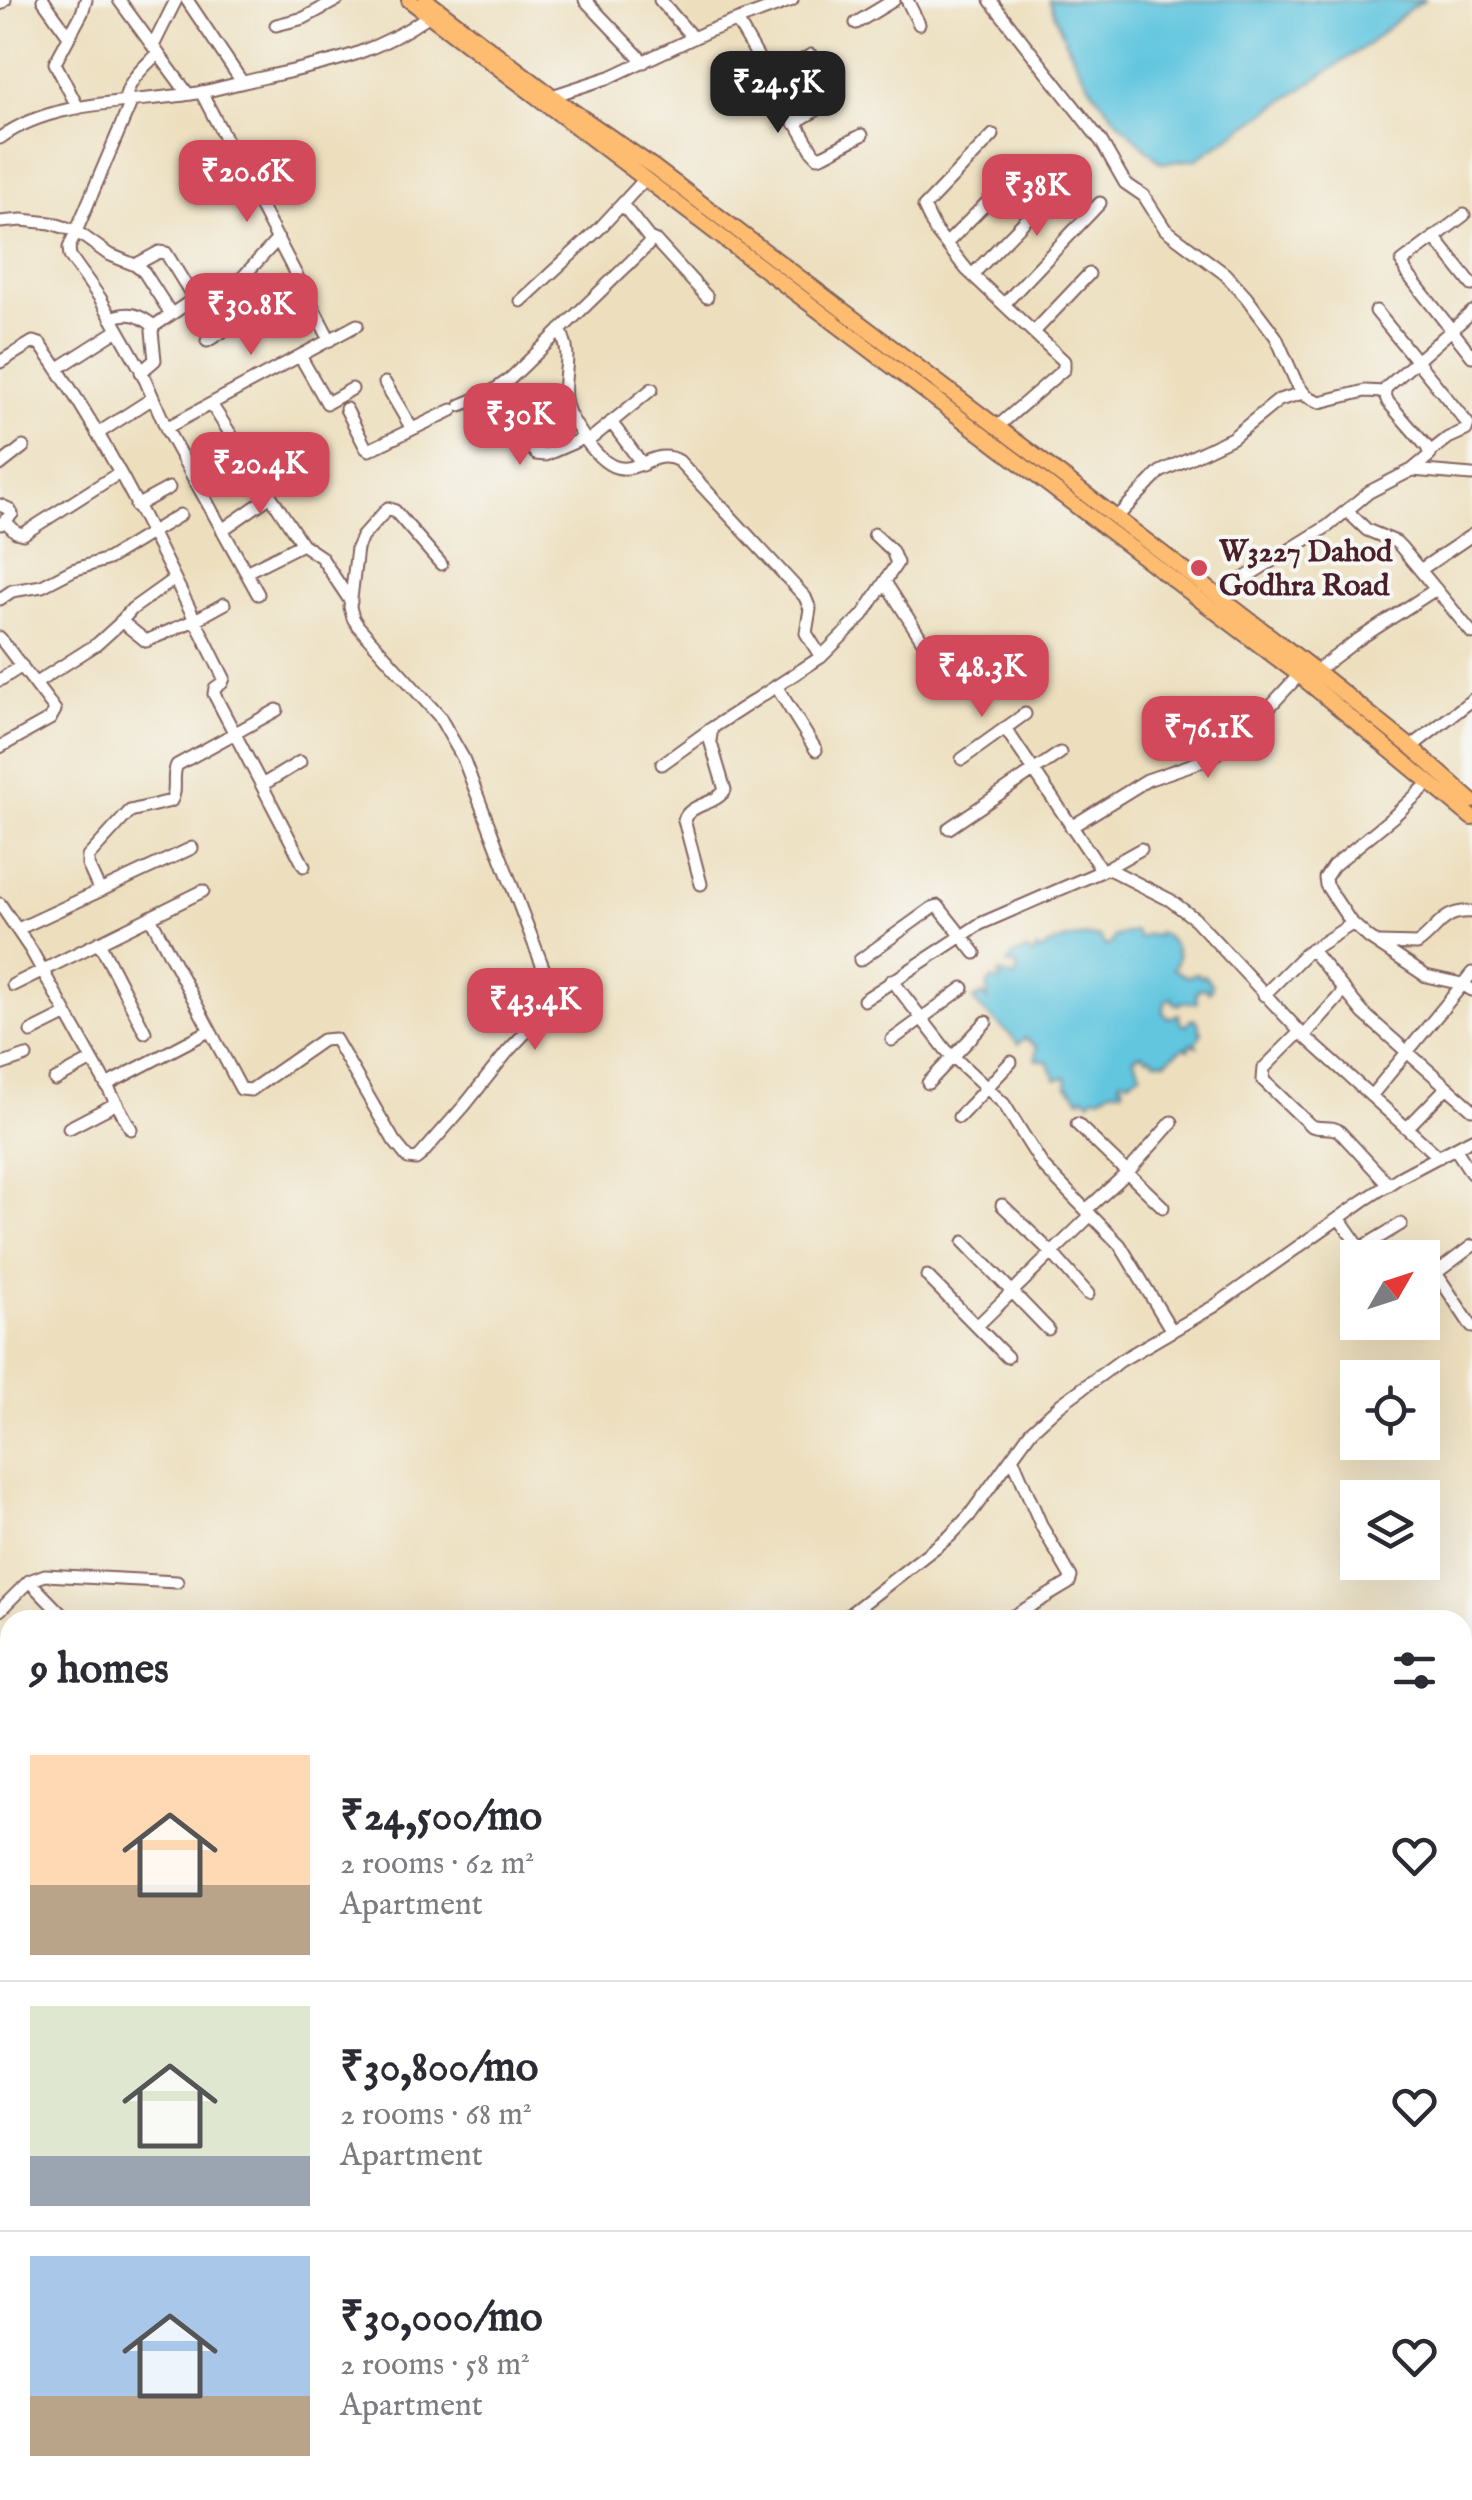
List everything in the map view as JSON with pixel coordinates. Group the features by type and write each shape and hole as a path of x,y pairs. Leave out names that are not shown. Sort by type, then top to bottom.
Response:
{"main road":[{"path":"409,0 428,8 655,168 1217,595 1410,746 1472,801"},
{"path":"428,8 645,179 1299,675 1472,818"}],"street":[{"path":"43,0 69,36"},
{"path":"78,108 55,64 86,0"},
{"path":"119,0 194,93 278,239 330,340"},
{"path":"176,0 156,50 129,86 129,100 69,248 70,256 142,372 166,428 258,594"},
{"path":"187,0 242,82"},
{"path":"276,24 304,18 337,0"},
{"path":"584,0 644,62"},
{"path":"660,0 693,38"},
{"path":"552,96 610,77 693,38 792,0"},
{"path":"856,23 894,0"},
{"path":"908,0 919,24"},
{"path":"990,0 1101,141 1120,176 1144,196 1165,229 1225,274 1246,297 1276,337 1303,392 1312,400 1320,402 1365,391 1384,392 1472,312"},
{"path":"0,138 19,126 78,108 194,93 347,59 381,45 428,8"},
{"path":"737,21 794,124 818,156 862,135"},
{"path":"770,80 811,55"},
{"path":"794,124 838,97"},
{"path":"993,135 924,207 935,230 972,275 1064,360 1064,369 997,426"},
{"path":"946,244 1020,168"},
{"path":"521,302 600,228 645,179"},
{"path":"972,275 1066,179"},
{"path":"1004,304 1100,203"},
{"path":"622,204 707,298"},
{"path":"1464,215 1404,258 1402,266 1472,356"},
{"path":"0,222 52,222 76,231 108,254 144,272 171,314"},
{"path":"1434,237 1472,285"},
{"path":"346,408 369,450 490,393 510,379 646,247 649,238"},
{"path":"142,372 155,360 154,326 206,290 242,278 278,239"},
{"path":"135,265 159,252 166,253 193,298"},
{"path":"1034,332 1089,274"},
{"path":"207,341 302,284"},
{"path":"1217,595 1328,526 1370,492 1412,470 1448,438 1466,430 1468,424 1376,310"},
{"path":"111,318 132,313 154,326"},
{"path":"166,428 357,326"},
{"path":"57,369 118,330"},
{"path":"560,330 568,352 565,398 586,440 610,466 644,464 664,456 679,461 805,597 810,609 806,633 821,657"},
{"path":"0,362 37,342 98,434 224,678 213,691 304,866"},
{"path":"300,356 327,403 352,390"},
{"path":"385,382 412,429"},
{"path":"490,393 536,454 545,456 586,440 652,389"},
{"path":"1116,518 1160,472 1232,438 1279,400 1303,392"},
{"path":"1384,392 1430,452"},
{"path":"98,434 152,398"},
{"path":"211,404 302,544 321,557 351,602"},
{"path":"612,422 644,464"},
{"path":"0,466 22,446"},
{"path":"194,479 240,449"},
{"path":"1412,470 1472,475"},
{"path":"0,505 11,511 2,523 23,534 119,473"},
{"path":"136,506 170,488"},
{"path":"222,530 271,496"},
{"path":"150,917 236,1081 246,1092 324,1040 335,1039 394,1141 408,1158 416,1159 554,1002 463,758 419,692 358,626 350,607 356,548 388,508 396,511 441,564"},
{"path":"1347,511 1368,530 1396,542 1472,633"},
{"path":"0,599 12,591 42,586 73,570 108,559 180,515"},
{"path":"662,764 821,657 863,615 896,563 896,556 874,534"},
{"path":"1420,570 1472,535"},
{"path":"246,572 302,544"},
{"path":"36,683 97,644 132,609 174,579"},
{"path":"885,582 947,679"},
{"path":"1316,672 1436,588"},
{"path":"121,622 146,642 224,604"},
{"path":"0,638 56,710 54,715 0,747"},
{"path":"0,680 22,666"},
{"path":"1072,827 1148,780 1208,759 1263,714 1299,675"},
{"path":"776,686 816,750"},
{"path":"1410,746 1472,700"},
{"path":"100,891 88,857 119,820 130,811 170,801 176,765 277,710"},
{"path":"962,759 1025,714"},
{"path":"701,884 684,820 689,811 716,800 724,790 710,740 712,728"},
{"path":"1005,728 1105,869 1185,910 1302,1034 1439,1156"},
{"path":"949,828 1060,753"},
{"path":"262,785 300,762"},
{"path":"1429,782 1336,863 1325,878 1328,890 1352,924 1375,942 1426,976 1467,987"},
{"path":"10,924 100,891 192,848"},
{"path":"864,1000 980,924 1105,869 1141,848"},
{"path":"13,986 203,891"},
{"path":"0,904 132,1129"},
{"path":"860,960 938,906 975,953"},
{"path":"1375,942 1417,944 1449,915 1472,912"},
{"path":"1264,995 1311,949 1352,924"},
{"path":"99,942 144,1032"},
{"path":"1311,949 1363,1013 1472,1109"},
{"path":"1372,1096 1467,987 1472,972"},
{"path":"892,980 954,1057 1010,1110 1044,1166 1120,1246 1172,1330"},
{"path":"892,1040 963,988"},
{"path":"1345,990 1264,1068 1263,1080 1310,1125 1333,1127 1340,1132 1388,1185"},
{"path":"31,1032 67,1014"},
{"path":"928,1083 986,1022"},
{"path":"106,1084 209,1030"},
{"path":"0,1065 26,1056"},
{"path":"55,1080 92,1060"},
{"path":"959,1117 1011,1062"},
{"path":"1408,1128 1446,1088"},
{"path":"69,1128 117,1103"},
{"path":"977,1326 1052,1253 1172,1122"},
{"path":"1077,1124 1163,1207"},
{"path":"855,1610 950,1536 1031,1431 1062,1404 1120,1360 1213,1307 1388,1185 1472,1139"},
{"path":"1455,1148 1472,1174"},
{"path":"1002,1204 1088,1294"},
{"path":"1339,1218 1362,1247 1401,1224"},
{"path":"964,1242 1048,1329"},
{"path":"1472,1246 1436,1273 1472,1326"},
{"path":"928,1276 1007,1356"},
{"path":"1012,1457 1042,1527 1072,1577 1069,1583 1024,1610"},
{"path":"0,1610 29,1582 45,1575 178,1582"},
{"path":"29,1582 57,1610"},
{"path":"51,1604 54,1610"}],"water":[{"path":"1049,0 1426,0 1413,6 1370,43 1197,159 1161,163 1091,87"},
{"path":"1135,931 1139,938 1147,934 1157,936 1159,932 1164,935 1177,953 1173,969 1187,977 1204,975 1212,985 1208,992 1206,988 1199,989 1197,1003 1179,1005 1173,998 1166,1000 1163,1013 1169,1018 1179,1014 1180,1023 1186,1026 1194,1019 1202,1032 1195,1042 1197,1046 1190,1043 1189,1049 1184,1047 1166,1061 1155,1061 1143,1053 1133,1057 1141,1073 1129,1080 1120,1079 1123,1090 1111,1090 1090,1101 1085,1096 1081,1099 1067,1086 1066,1077 1056,1079 1048,1062 1036,1059 1037,1047 1025,1038 1018,1044 973,1000 983,995 988,1000 988,984 993,979 999,982 1000,973 1015,978 1017,965 1007,964 1013,956 1027,951 1032,955 1036,949 1040,951 1076,937 1100,937 1105,946 1110,945 1115,936"}],"place":[{"name":"W3227 Dahod Godhra Road","path":"1199,568"}]}
